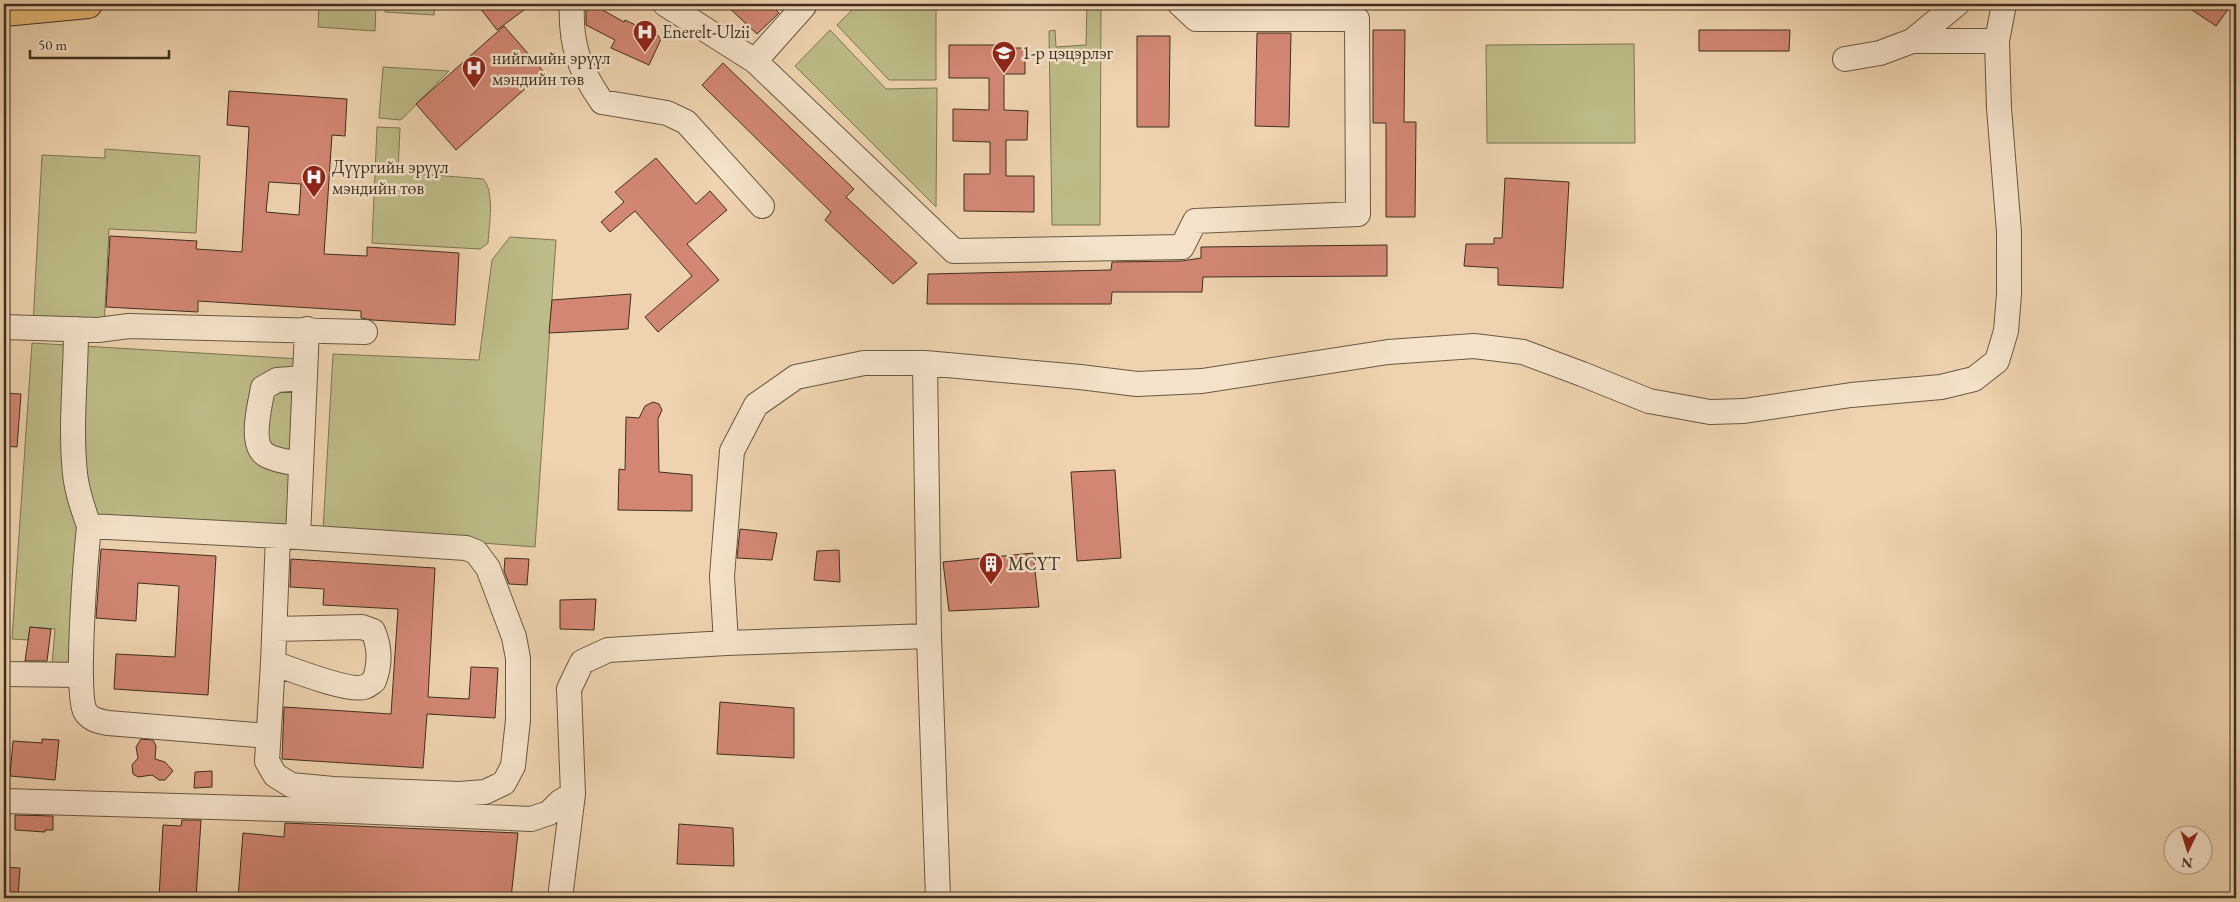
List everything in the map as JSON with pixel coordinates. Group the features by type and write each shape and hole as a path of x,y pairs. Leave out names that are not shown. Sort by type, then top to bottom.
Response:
{"main road":[{"path":"4,12 88,4"}],"street":[{"path":"572,4 572,29 578,61 589,84 602,102 667,113 686,122 762,206"},
{"path":"665,4 755,61 954,251 1182,247 1195,221 1358,214 1357,19 1196,19 1180,4"},
{"path":"755,61 804,6 801,4"},
{"path":"1845,59 1880,53 1912,41 1957,4"},
{"path":"726,643 722,576 732,451 756,405 796,377 864,363 925,363 1137,384 1202,381 1388,352 1474,346 1523,352 1649,401 1710,412 1744,411 1851,395 1941,387 1974,379 1997,361 2006,331 2009,294 2009,232 1999,108 1997,41 2008,8"},
{"path":"1912,41 1997,41"},
{"path":"4,326 98,330 130,326 365,332"},
{"path":"76,329 75,475 80,501 89,526 82,676 84,709 90,718 108,723 268,736"},
{"path":"89,526 288,536 466,548 476,552 488,568 514,637 518,658 518,720 513,766 504,783 485,792 459,794 333,789 291,785 274,775 267,761 274,629 288,536 301,464 306,330"},
{"path":"925,363 929,636 938,898"},
{"path":"301,464 267,455 261,450 256,435 264,388 277,380 304,378"},
{"path":"273,663 341,685 363,688 374,681 378,668 377,640 373,631 362,627 274,629"},
{"path":"560,898 573,794 569,689 582,662 608,650 726,643 929,636"},
{"path":"4,674 82,676"},
{"path":"4,801 342,811 531,819 549,813 560,802 573,794"}],"shaded area":[{"path":"319,4 376,4 375,31 318,27"},
{"path":"386,4 435,4 434,15 385,12"},
{"path":"858,4 936,4 936,80 889,80 837,25"},
{"path":"1087,4 1101,4 1100,225 1052,225 1049,31 1055,30 1056,47 1086,45"},
{"path":"830,30 886,89 937,88 936,207 795,66"},
{"path":"1634,44 1635,143 1487,143 1486,45"},
{"path":"383,67 449,71 401,120 379,118"},
{"path":"377,127 400,128 398,172 483,179 487,184 490,200 488,243 480,249 372,243"},
{"path":"105,149 200,156 196,233 109,229 104,328 33,324 42,155 105,158"},
{"path":"510,237 556,240 535,547 323,531 333,354 479,360 492,260"},
{"path":"32,343 301,359 292,533 84,521 74,677 51,677 55,629 30,627 28,640 12,639"}],"building":[{"path":"477,4 532,4 497,30"},
{"path":"586,4 592,4 624,22 625,20 644,29 648,25 661,39 649,65 611,48 615,40 586,25"},
{"path":"725,4 770,4 779,13 757,34"},
{"path":"2183,4 2232,4 2216,26"},
{"path":"504,26 544,72 456,150 416,104"},
{"path":"1373,30 1405,30 1404,122 1416,122 1415,217 1386,217 1386,123 1373,123"},
{"path":"1699,30 1790,30 1789,51 1699,51"},
{"path":"1257,33 1291,33 1289,127 1255,126"},
{"path":"1137,36 1170,36 1169,127 1137,127"},
{"path":"949,45 1004,45 1004,48 1025,48 1025,74 1004,74 1004,110 1028,111 1027,140 1006,140 1006,176 1034,176 1034,212 964,211 964,174 990,174 990,142 953,141 953,109 989,110 989,78 949,78"},
{"path":"723,63 854,189 846,197 917,263 893,284 825,220 831,212 702,85"},
{"name":"Дүүргийн эрүүл мэндийн төв","path":"229,91 347,99 345,136 332,135 324,254 367,256 367,247 459,253 455,325 372,320 361,318 361,311 198,301 198,312 106,307 110,236 197,241 196,249 242,252 249,127 227,125","holes":["269,182 301,184 299,215 266,212"]},
{"path":"656,158 696,204 710,191 727,210 687,244 719,280 658,332 645,317 692,276 635,211 610,232 601,222 624,202 615,192"},
{"path":"1505,178 1569,182 1563,288 1498,285 1498,268 1464,266 1466,244 1494,244 1494,238 1502,238"},
{"path":"1387,245 1387,276 1203,277 1202,292 1112,292 1111,304 927,304 928,274 1111,270 1112,262 1182,261 1201,258 1201,247"},
{"path":"631,294 628,329 549,333 552,300"},
{"path":"5,393 21,394 17,447 4,446"},
{"path":"653,402 659,404 662,410 658,419 659,472 692,475 692,511 618,510 619,469 625,470 626,417 639,418 645,406"},
{"path":"1115,470 1121,558 1077,561 1071,472"},
{"path":"740,529 777,533 772,560 737,558"},
{"path":"101,549 216,556 208,695 114,689 116,654 175,657 179,586 138,583 136,621 96,618"},
{"path":"839,550 840,582 814,580 817,551"},
{"name":"МСҮТ","path":"1033,553 1039,607 949,611 943,562"},
{"path":"505,558 529,559 527,585 509,584 504,571"},
{"path":"291,559 435,568 428,697 469,699 471,667 498,668 495,718 427,714 423,768 282,759 284,707 391,714 398,609 323,605 324,589 290,587"},
{"path":"596,599 594,630 560,629 560,600"},
{"path":"30,627 51,629 47,661 25,661"},
{"path":"720,702 794,708 794,758 717,754"},
{"path":"42,739 59,740 55,780 10,776 13,741 42,743"},
{"path":"141,739 153,740 156,746 155,759 165,762 173,771 165,780 159,780 152,775 138,777 133,774 132,765 138,758 136,747"},
{"path":"212,771 212,787 194,788 195,772"},
{"path":"15,815 53,816 53,830 45,830 45,832 15,830"},
{"path":"182,820 201,820 196,898 159,898 163,825 181,826"},
{"path":"285,823 518,833 511,898 238,898 243,833 284,837"},
{"path":"679,824 733,828 734,866 677,864"},
{"path":"4,867 20,868 18,898 4,898"}],"place":[{"name":"Enerelt-Ulzii","path":"645,53"},
{"name":"1-р цэцэрлэг","path":"1004,74"},
{"name":"нийгмийн эрүүл мэндийн төв","path":"474,89"},
{"name":"Дүүргийн эрүүл мэндийн төв","path":"314,198"},
{"name":"МСҮТ","path":"991,585"}]}
